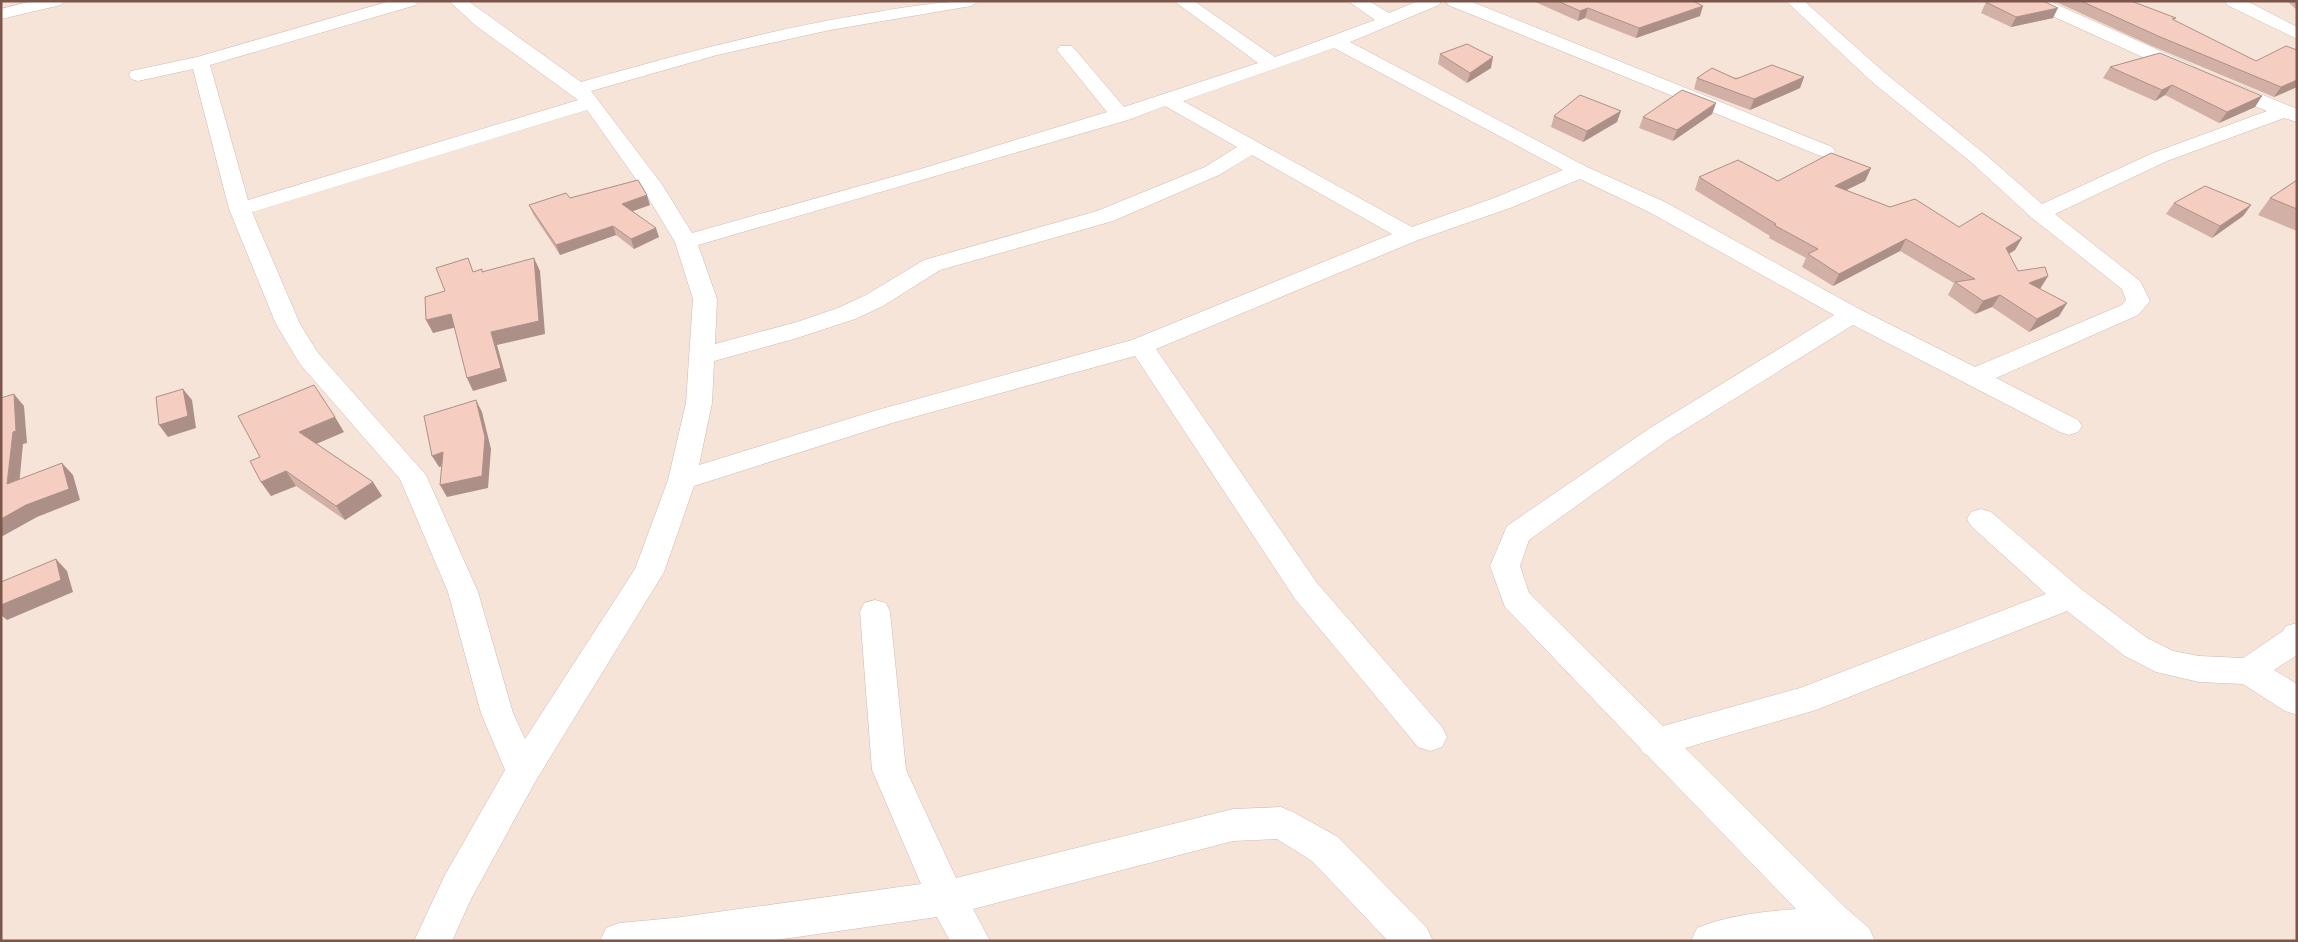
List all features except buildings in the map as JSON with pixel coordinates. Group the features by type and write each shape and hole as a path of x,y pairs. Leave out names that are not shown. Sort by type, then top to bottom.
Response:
{"street":[{"path":"1,14 55,1"},
{"path":"138,75 200,62 410,1"},
{"path":"433,941 458,887 523,771 649,572 682,480 698,403 705,299 686,242 653,188 585,95 482,22 457,1"},
{"path":"240,209 585,95 713,50 830,25 971,1"},
{"path":"1182,1 1271,63"},
{"path":"1356,1 1388,20"},
{"path":"686,242 962,164 1121,116 1336,42 1433,1"},
{"path":"1454,1 1824,151"},
{"path":"1794,1 1878,77 1979,158 2040,213 2132,286 2138,301 2130,310 1975,377"},
{"path":"2034,1 2145,52 2291,114"},
{"path":"2233,1 2297,34"},
{"path":"1336,42 1580,171 1657,207 1852,315 2069,426"},
{"path":"1066,50 1121,116"},
{"path":"200,62 240,209 288,324 304,349 412,475 463,592 497,713 523,771"},
{"path":"1168,100 1410,235"},
{"path":"2040,213 2160,158 2291,114"},
{"path":"701,356 851,311 880,297 911,275 932,265 1106,216 1212,171 1251,147"},
{"path":"682,480 882,418 1141,346 1410,235 1502,203 1580,171"},
{"path":"1845,932 1655,743 1516,600 1505,566 1517,534 1659,434 1852,315"},
{"path":"1141,346 1306,591 1430,737"},
{"path":"1981,518 2070,597 2136,647 2167,663 2199,669 2248,671 2297,701"},
{"path":"1655,743 1804,700 2070,597"},
{"path":"875,612 889,770 946,898 971,941"},
{"path":"2248,671 2294,640 2297,636"},
{"path":"619,941 674,936 946,898 1233,824 1281,823 1325,849 1414,941"},
{"path":"1710,941 1741,932 1845,932"}],"shaded area":[{"path":"1,1 2297,1 2297,941 1,941"}]}
